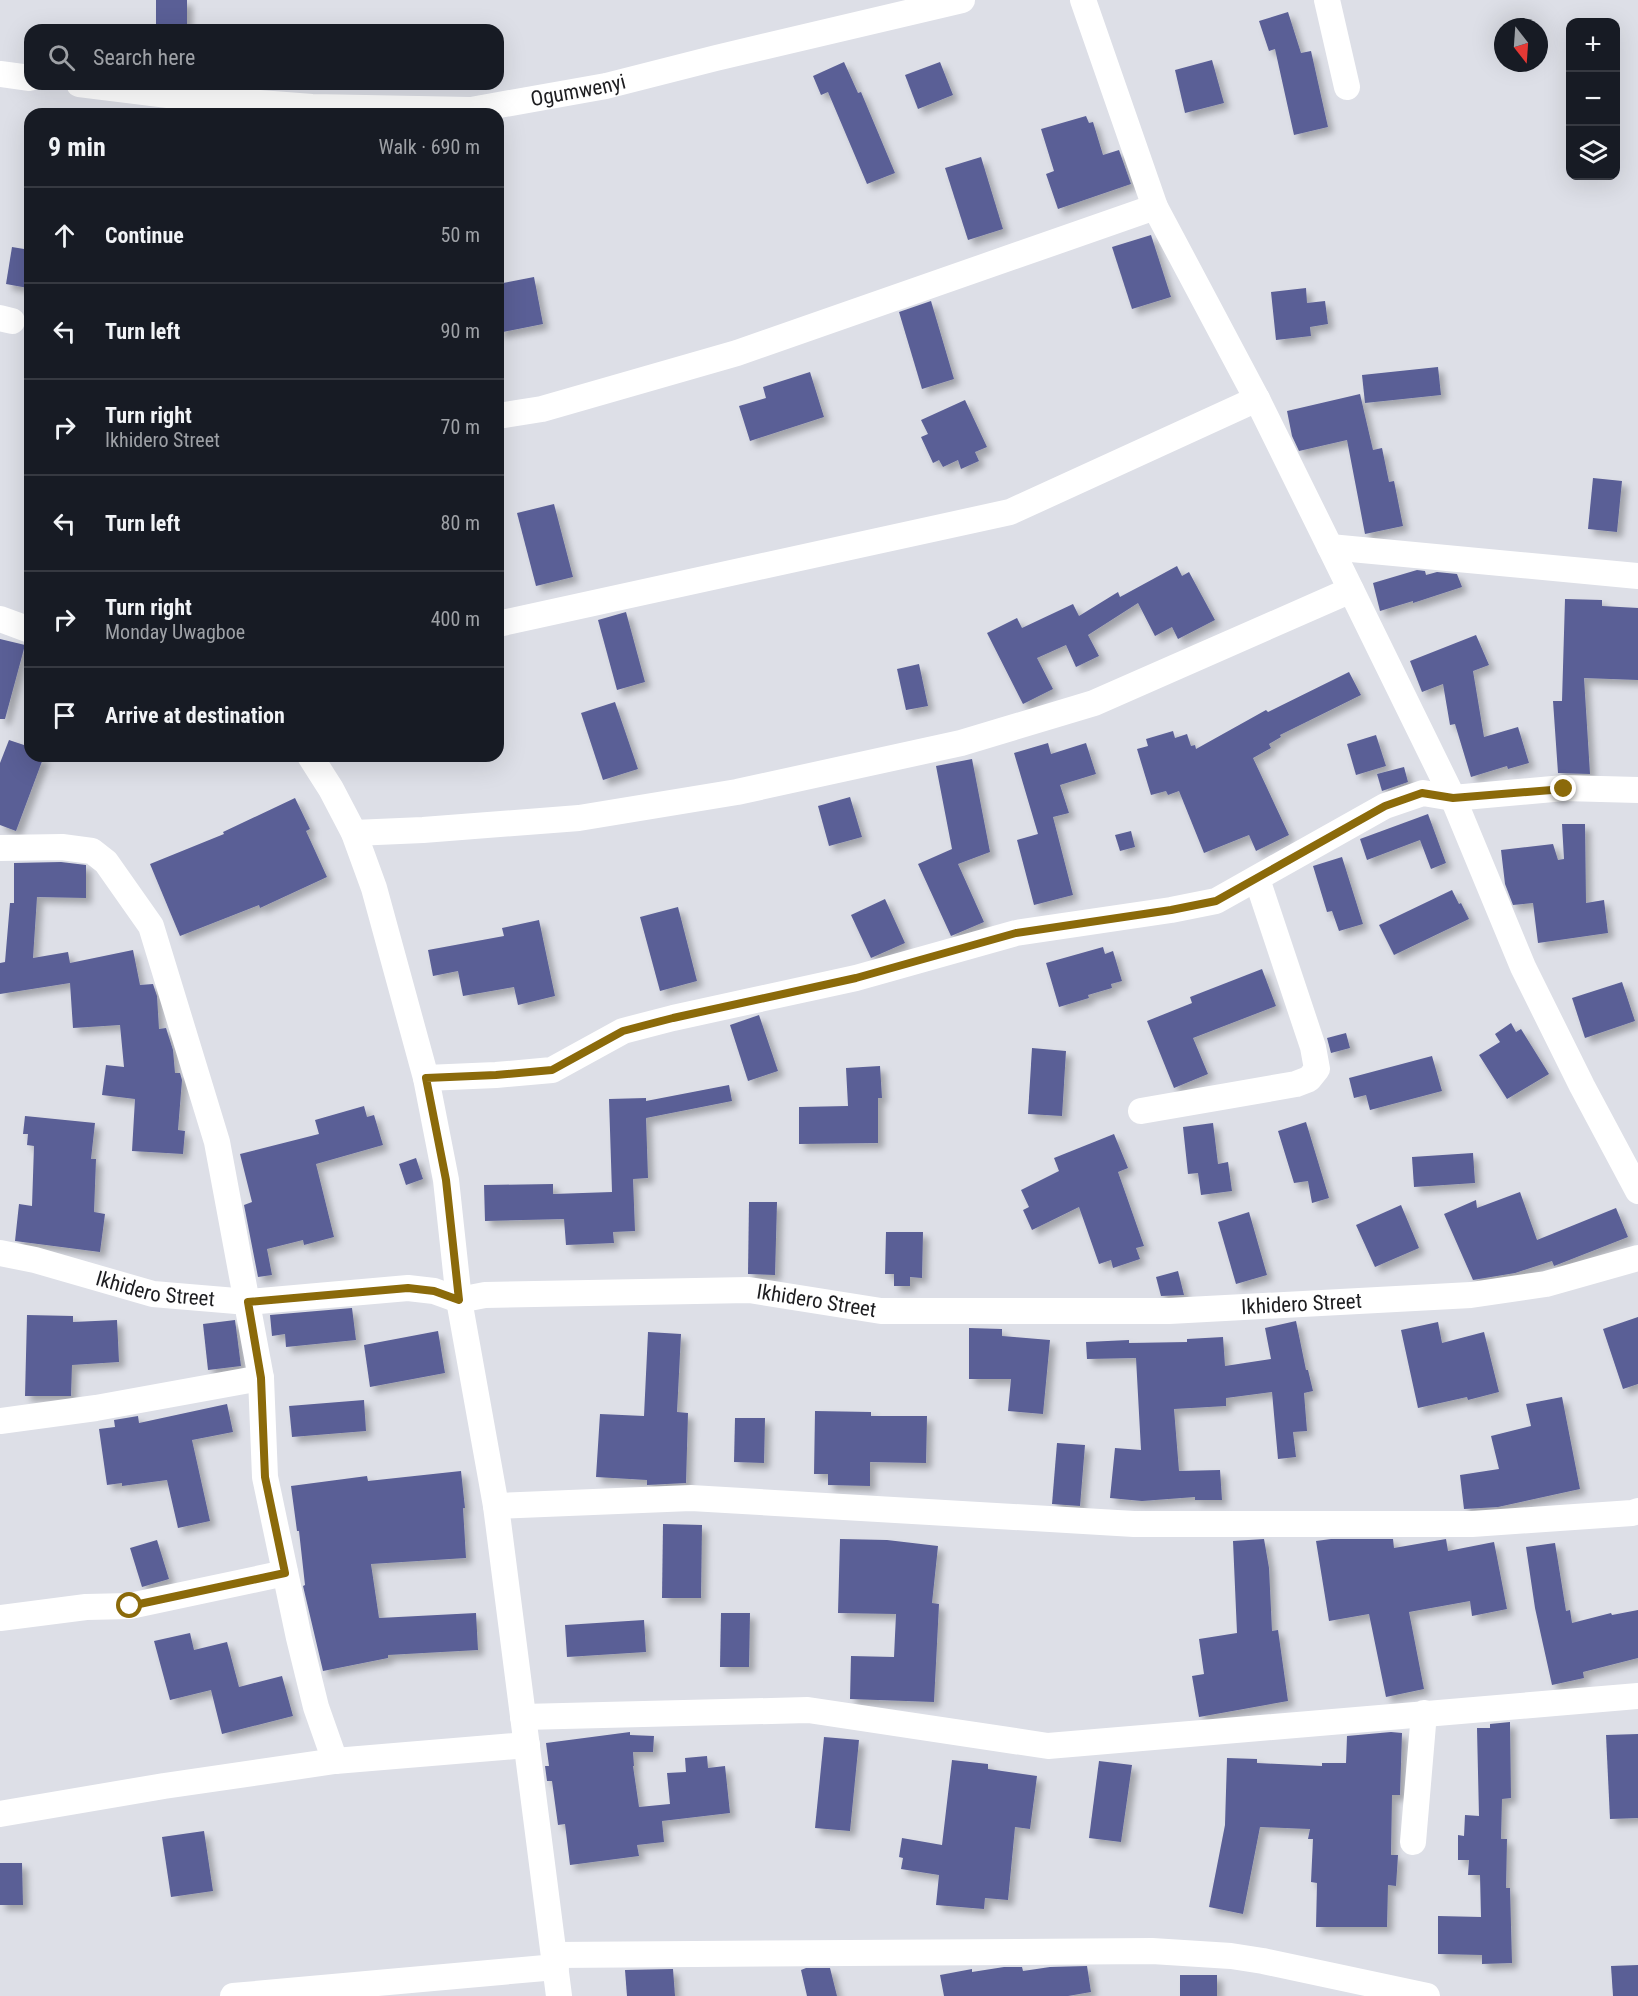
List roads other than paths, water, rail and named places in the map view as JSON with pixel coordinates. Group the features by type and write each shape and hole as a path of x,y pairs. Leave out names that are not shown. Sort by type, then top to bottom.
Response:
{"street":[{"name":"Ogumwenyi","path":"482,108 606,86 962,0"},
{"path":"1083,0 1155,207 1257,399 1330,547 1453,798 1524,967 1582,1086 1638,1191"},
{"path":"1327,0 1347,87"},
{"path":"0,74 24,77"},
{"name":"Ogumwenyi","path":"108,90 185,106 365,108"},
{"path":"504,415 542,409 737,353 1155,207"},
{"path":"504,623 1010,513 1257,399"},
{"path":"1330,547 1638,576"},
{"path":"354,833 579,818 736,792 961,743 1095,703 1351,590"},
{"path":"0,620 24,628"},
{"path":"314,762 354,833 374,888 426,1078 446,1180 459,1300 496,1506 559,1996"},
{"path":"426,1078 552,1070 623,1031 856,978 1016,933 1216,901 1385,806 1422,793 1453,798 1564,789 1638,790"},
{"path":"0,848 62,847 92,851 106,862 151,926 217,1142 261,1378 265,1477 316,1707 335,1761"},
{"path":"1141,1111 1296,1084 1309,1079 1317,1069 1313,1047 1257,879"},
{"name":"Ikhidero Street","path":"0,1253 35,1260 153,1294 248,1302 408,1288 434,1291 459,1300 485,1295 749,1290 881,1311 1168,1311 1471,1295 1546,1284 1638,1258"},
{"path":"0,1421 96,1408 261,1378"},
{"path":"496,1506 691,1498 1134,1524 1472,1524 1638,1511"},
{"path":"0,1618 86,1607 130,1606 285,1573"},
{"path":"523,1716 808,1710 1048,1746 1638,1696"},
{"path":"1413,1842 1424,1713"},
{"path":"0,1814 164,1786 335,1761 527,1745"},
{"path":"233,1996 555,1961 1152,1951 1263,1960 1417,1995"}]}
